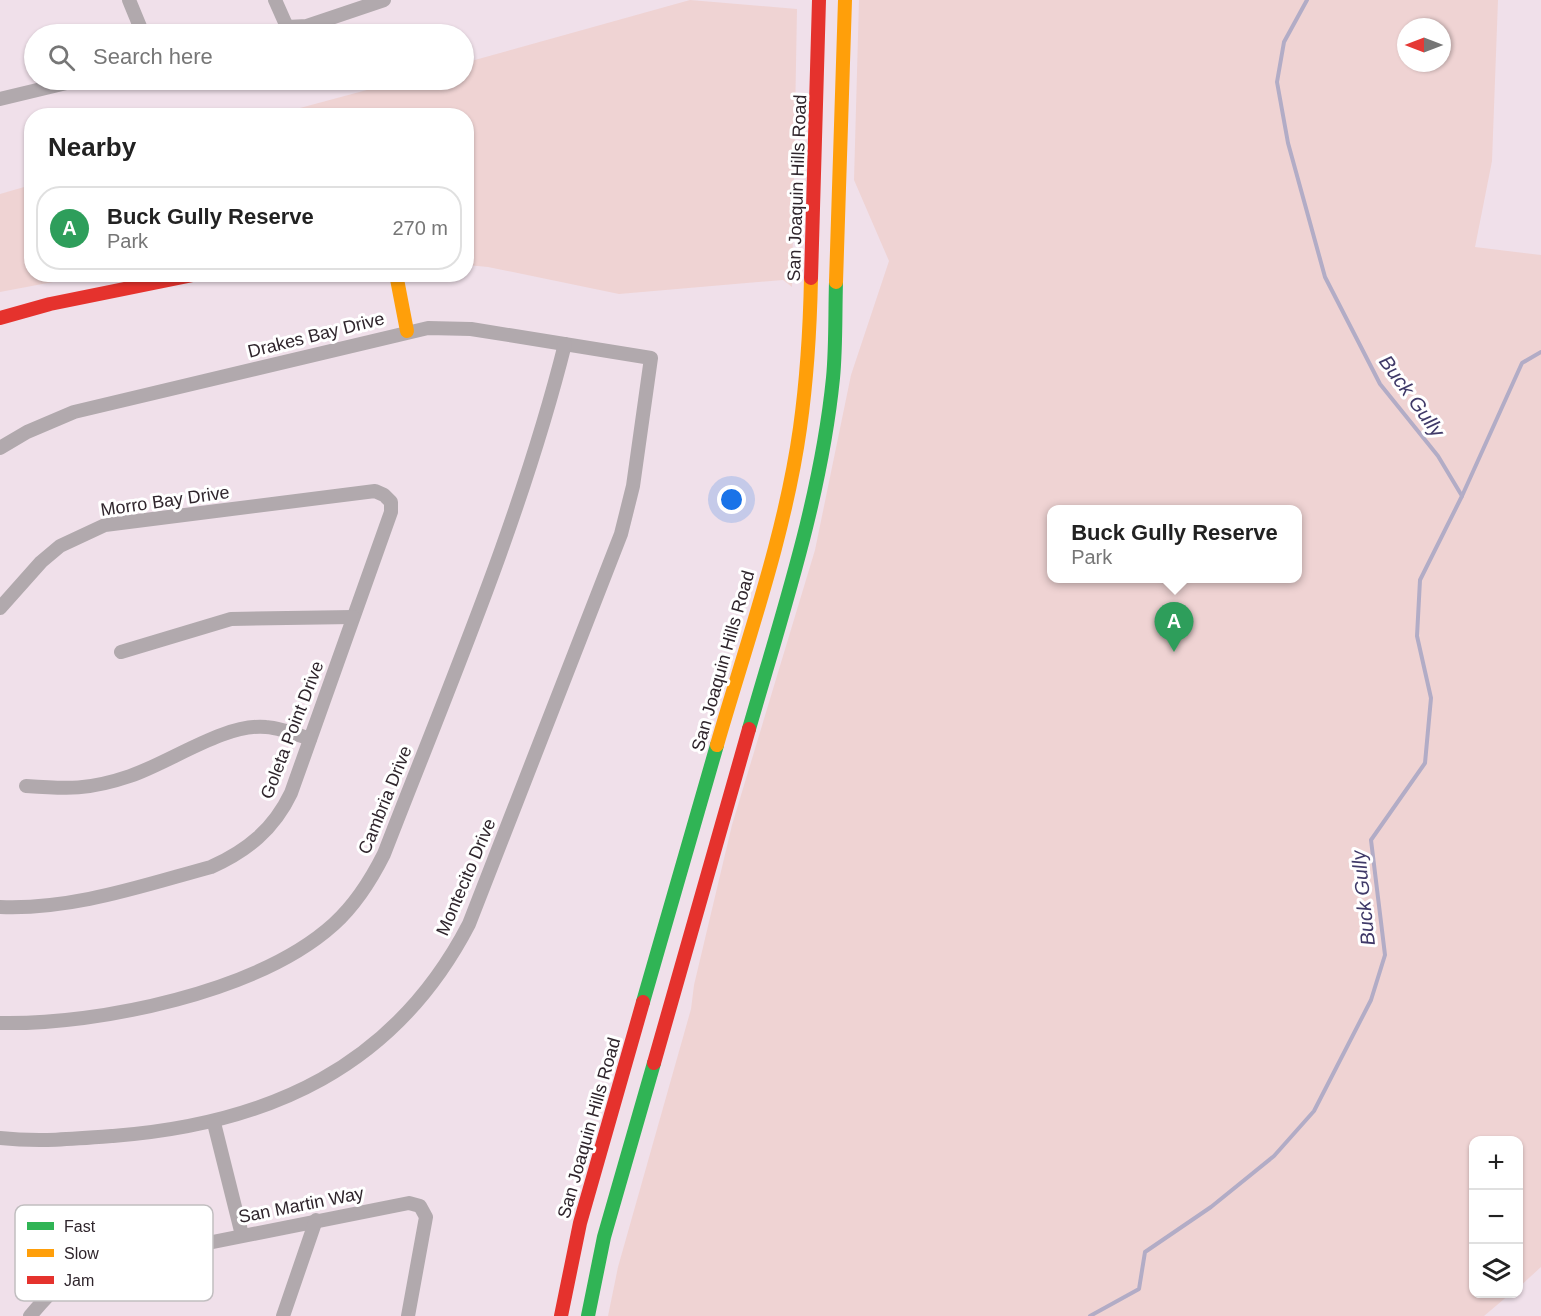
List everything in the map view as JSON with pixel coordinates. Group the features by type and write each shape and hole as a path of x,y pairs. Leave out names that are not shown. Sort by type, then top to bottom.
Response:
{"main road":[{"name":"San Joaquin Hills Road","path":"561,1316 580,1222 782,518 801,429 809,350 819,0"},
{"path":"588,1316 604,1237 793,577 818,473 836,342 845,0"},
{"path":"0,318 51,304 159,282"},
{"path":"398,282 407,331"}],"street":[{"path":"129,0 139,24"},
{"path":"275,0 286,24"},
{"path":"313,24 384,0"},
{"path":"0,99 37,90"},
{"name":"Drakes Bay Drive","path":"0,448 27,432 74,412 407,331 428,328 471,328 651,358"},
{"name":"Cambria Drive","path":"0,1023 69,1021 163,1002 204,991 260,970 300,949 334,924 349,908 374,873 384,854 535,456 565,344"},
{"name":"Montecito Drive","path":"0,1138 68,1140 159,1132 214,1123 299,1092 357,1057 415,1005 454,953 478,902 621,534 633,486 651,358"},
{"name":"Goleta Point Drive","path":"0,907 45,907 83,902 211,867 230,859 259,839 285,806 390,512 391,502 384,495 375,491 364,492"},
{"name":"Morro Bay Drive","path":"0,608 54,551 82,534 105,525 364,492"},
{"path":"121,652 231,620 353,617"},
{"path":"26,786 76,790 107,783 171,760 220,735 238,729 266,727 310,739"},
{"path":"214,1123 242,1234"},
{"name":"San Martin Way","path":"213,1240 401,1203 420,1206 426,1217 425,1228 408,1316"},
{"path":"283,1316 316,1220"},
{"name":"San Martin Way","path":"30,1316 43,1301"}],"shaded area":[{"path":"690,0 797,9 792,287 783,280 619,294 474,266 474,108 300,108 367,90 474,90 474,60"},
{"path":"859,0 1498,0 1492,161 1475,247 1541,255 1541,1267 1523,1283 1523,1136 1469,1136 1469,1298 1505,1298 1484,1316 608,1316 618,1267 691,1009 694,985 732,825 815,550 851,375 889,261 854,180"},
{"path":"24,187 24,282 53,282 0,292 0,194"}],"waterway":[{"name":"Buck Gully","path":"1090,1316 1139,1289 1145,1252 1211,1207 1274,1156 1314,1111 1371,1000 1385,955 1371,840 1425,763 1431,698 1417,636 1420,580 1462,496 1438,456 1380,384 1325,277 1288,143 1277,82 1284,42 1307,0"},
{"path":"1462,496 1522,363 1541,352"}],"traffic: fast":[{"path":"749,729 799,555 819,467 833,378 836,282"},
{"path":"643,1002 717,745"},
{"path":"588,1316 604,1237 654,1063"}],"traffic: slow":[{"path":"836,282 845,0"},
{"path":"717,745 764,588 785,508 800,428 809,334 811,278"},
{"path":"398,282 407,331"}],"traffic: jam":[{"path":"811,278 819,0"},
{"path":"0,318 50,304 159,282"},
{"path":"654,1063 749,729"},
{"path":"561,1316 580,1223 643,1002"}],"place":[{"name":"Buck Gully Reserve","path":"1174,652"}]}
